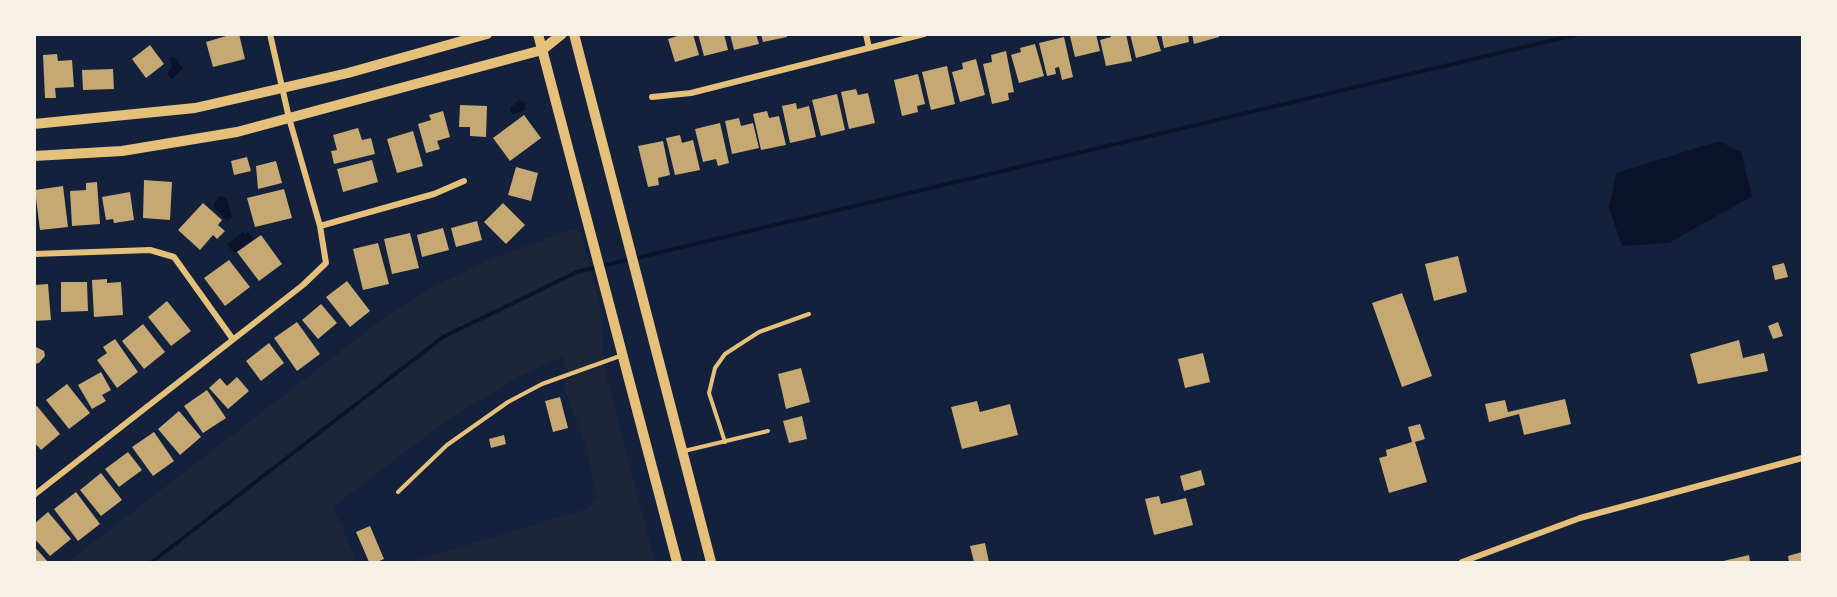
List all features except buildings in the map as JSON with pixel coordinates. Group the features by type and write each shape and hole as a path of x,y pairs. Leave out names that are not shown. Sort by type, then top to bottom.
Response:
{"main road":[{"path":"34,124 195,108 284,88 487,34"},
{"path":"538,34 609,295 677,562"},
{"path":"34,156 122,151 237,132 542,50 562,34"},
{"path":"574,34 711,562"}],"street":[{"path":"34,495 232,338 303,285 326,263 320,226 289,118 270,34"},
{"path":"866,34 869,48"},
{"path":"652,97 691,93 924,34"},
{"path":"320,226 434,194 464,181"},
{"path":"34,254 150,250 174,257 232,338"},
{"path":"1462,562 1580,518 1803,458"}],"lane":[{"path":"725,442 709,393 715,368 725,354 759,332 809,314"},
{"path":"398,492 447,445 508,402 542,384 624,355"},
{"path":"683,452 768,431"}],"shaded area":[{"path":"174,57 183,68 172,79 167,74 172,67 170,59"},
{"path":"519,100 525,102 525,110 512,115 510,108"},
{"path":"1719,141 1741,152 1752,196 1669,243 1622,246 1609,208 1616,173"},
{"path":"223,196 227,199 232,217 227,221 213,206 218,197"},
{"path":"579,227 600,306 605,371 655,562 410,562 586,509 597,499 586,445 563,385 569,379 562,357 522,375 447,420 333,507 357,562 68,562 385,317 433,287 491,259"},
{"path":"243,232 245,234 248,232 253,239 234,253 227,244"}],"waterway":[{"path":"152,562 443,337 577,272 1579,34"}]}
